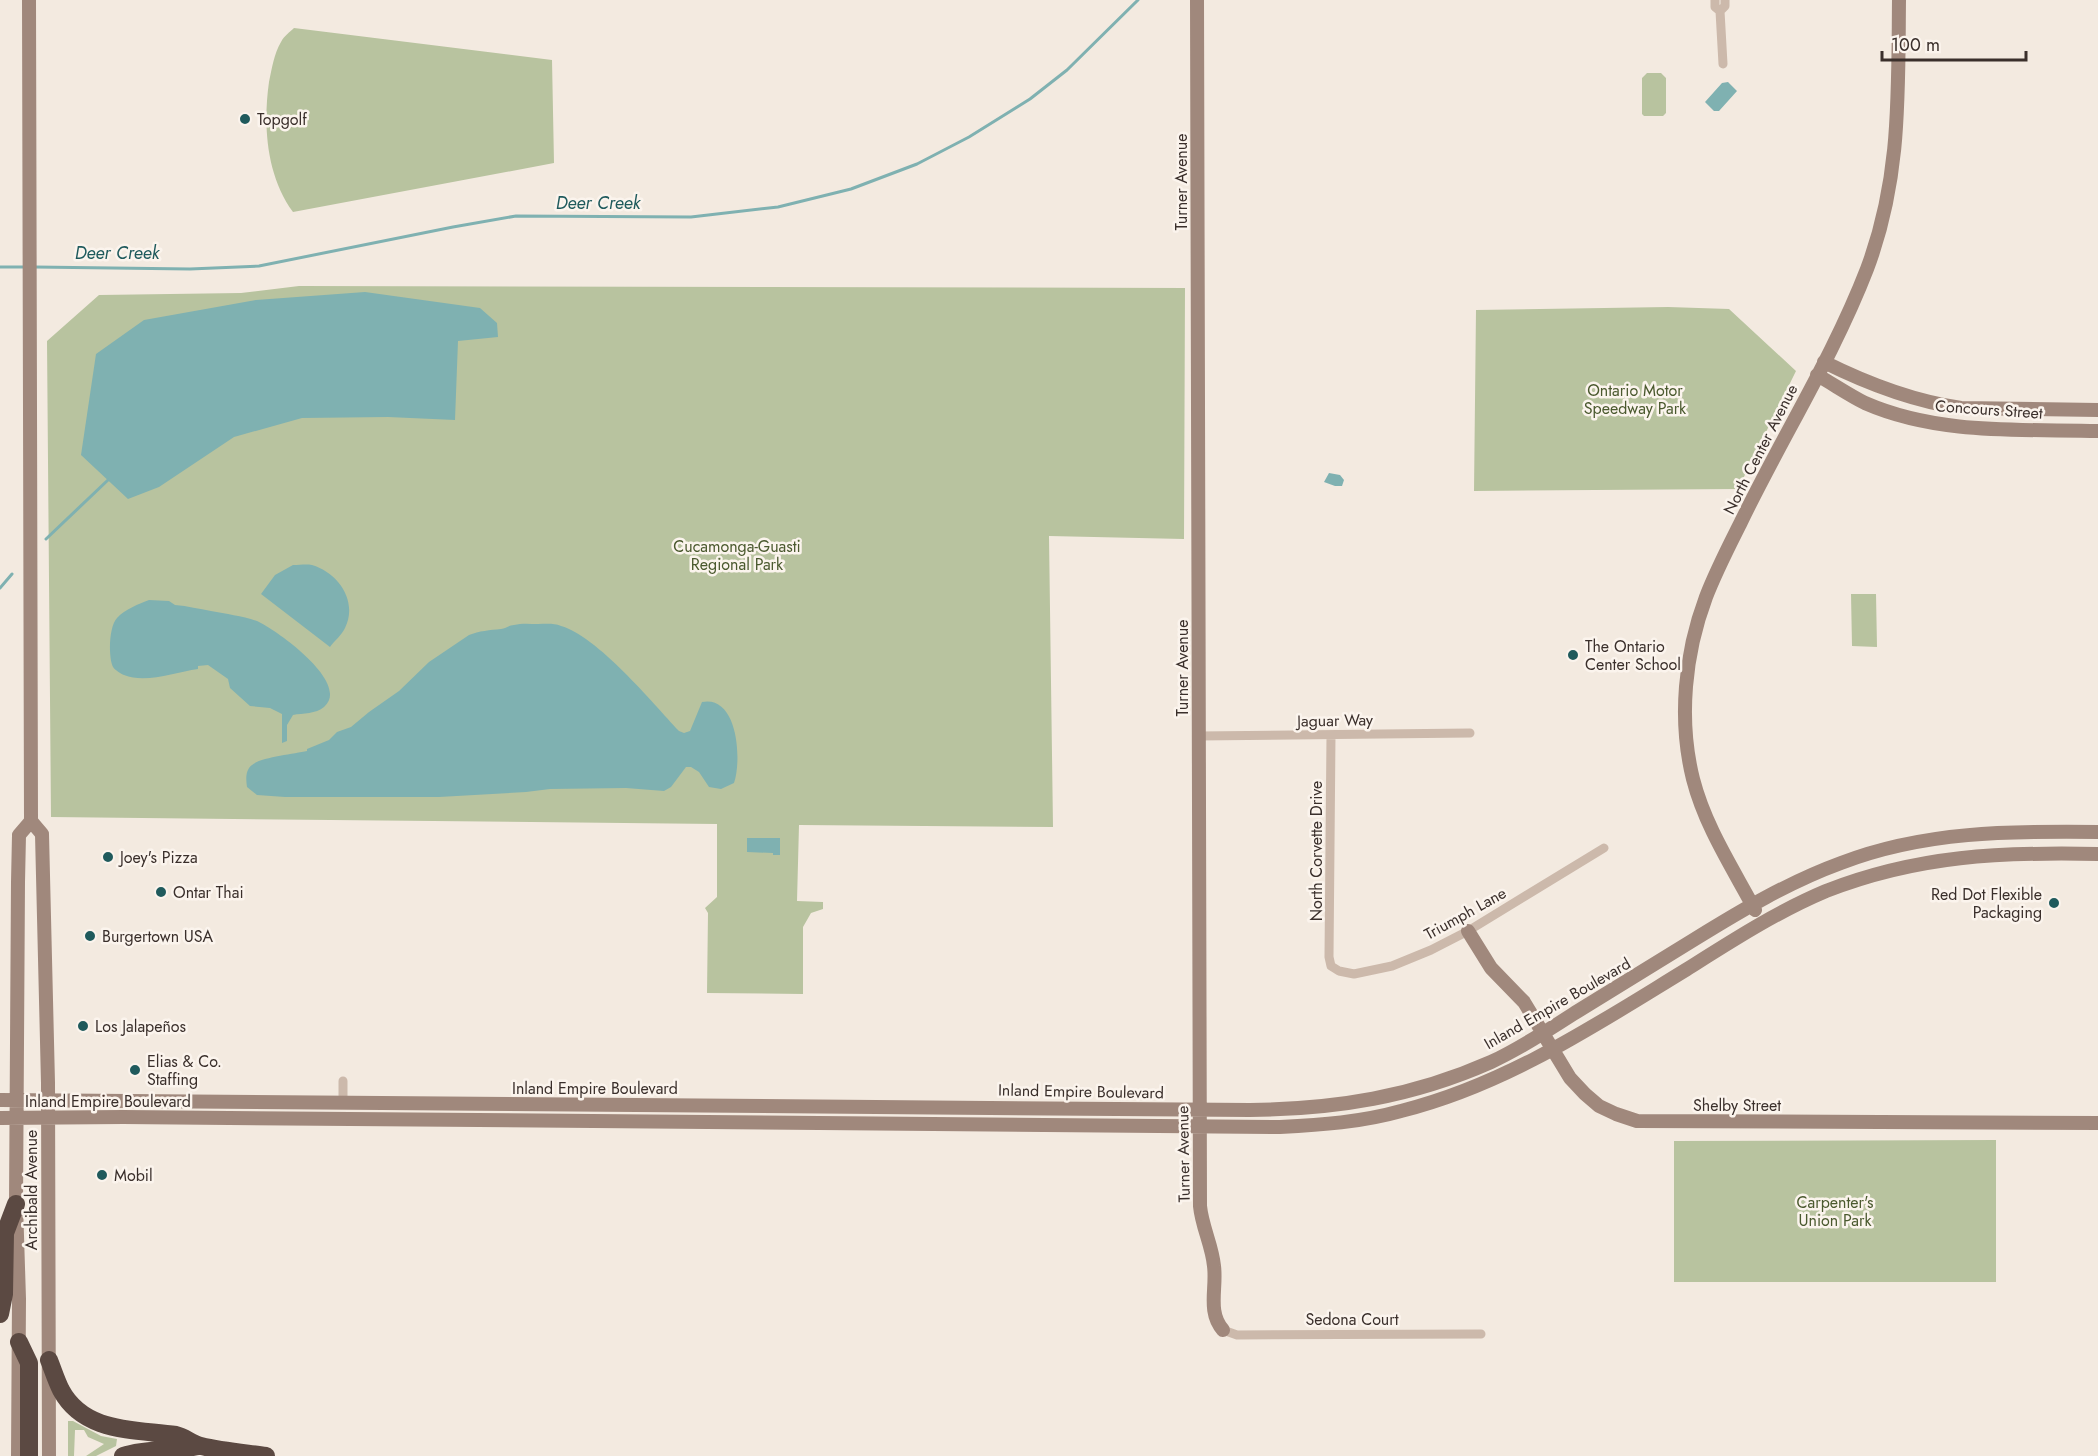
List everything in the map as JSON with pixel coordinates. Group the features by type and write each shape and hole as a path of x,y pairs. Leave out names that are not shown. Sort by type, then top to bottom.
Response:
{"highway":[{"path":"0,1314 4,1294 5,1233 16,1204"},
{"path":"19,1342 29,1363 29,1456"},
{"path":"49,1360 62,1392 71,1404 87,1417 115,1427 180,1436 199,1446"},
{"path":"123,1456 150,1450 177,1450 199,1446 266,1456"}],"main road":[{"name":"Archibald Avenue","path":"29,0 31,820 42,834 47,1100 49,1456"},
{"name":"Turner Avenue","path":"1197,0 1199,1126 1202,1223 1214,1264 1214,1314 1216,1322 1223,1330"},
{"name":"North Center Avenue","path":"1762,922 1706,819 1693,778 1685,732 1686,688 1691,651 1700,614 1713,581 1763,477 1824,362 1866,269 1886,207 1896,141 1899,0"},
{"name":"Concours Street","path":"1824,362 1897,394 1942,405 1961,408 2098,410"},
{"name":"Concours Street","path":"1817,375 1864,402 1923,421 1984,428 2098,431"},
{"name":"Archibald Avenue","path":"18,1456 19,1342 16,1204 19,835 31,820"},
{"name":"Inland Empire Boulevard","path":"0,1100 1017,1106 1199,1110 1283,1110 1366,1101 1442,1081 1492,1061 1543,1033 1752,904 1842,862 1909,843 1971,833 2098,832"},
{"name":"Inland Empire Boulevard","path":"0,1118 1199,1126 1304,1126 1360,1120 1401,1112 1479,1086 1553,1050 1762,922 1826,892 1871,876 1930,861 2002,854 2098,854"},
{"name":"Shelby Street","path":"1468,931 1491,968 1524,1002 1570,1078 1585,1094 1608,1110 1637,1121 2098,1123"}],"street":[{"path":"1715,0 1715,7 1720,11 1723,64"},
{"path":"1720,11 1725,6 1725,0"},
{"name":"Jaguar Way","path":"1199,736 1470,733"},
{"name":"North Corvette Drive","path":"1331,735 1329,957 1332,966"},
{"name":"Triumph Lane","path":"1332,966 1339,971 1354,974 1392,966 1431,950 1468,931 1604,848"},
{"path":"343,1081 343,1102"},
{"name":"Sedona Court","path":"1223,1330 1237,1335 1481,1334"}],"green space":[{"path":"294,28 552,60 554,163 293,212 284,198 272,166 266,115 269,82 275,56 282,40"},
{"path":"1647,73 1661,73 1666,78 1666,113 1663,116 1644,116 1642,114 1642,78"},
{"name":"Cucamonga-Guasti Regional Park","path":"299,286 1185,288 1184,539 1049,536 1053,827 799,825 797,901 823,902 823,909 811,913 803,927 803,994 707,993 708,913 705,908 717,897 717,824 51,817 47,341 99,295 241,293"},
{"name":"Ontario Motor Speedway Park","path":"1668,307 1729,309 1796,371 1738,489 1474,491 1476,310"},
{"path":"1851,594 1876,594 1877,647 1852,646"},
{"name":"Carpenter's Union Park","path":"1996,1140 1996,1282 1674,1282 1674,1141"},
{"path":"68,1421 73,1421 101,1436 117,1439 116,1446 96,1456 86,1456 104,1444 88,1437 84,1430 75,1430 74,1456 68,1456"}],"water":[{"path":"1728,82 1737,91 1719,111 1714,111 1705,102 1722,83"},
{"path":"365,292 480,308 497,323 498,337 458,341 455,420 388,417 302,418 234,437 159,487 128,499 81,455 96,354 144,320 256,300"},
{"path":"1329,473 1340,475 1344,480 1342,486 1324,482"},
{"path":"293,565 312,565 322,569 344,590 349,608 348,618 344,631 330,647 261,594 275,575"},
{"path":"149,600 169,601 175,605 257,621 279,634 308,658 320,671 328,685 330,697 321,709 293,715 287,725 287,741 282,743 282,714 270,708 250,706 230,688 228,679 208,665 151,678 121,674 113,667 110,656 114,622 124,612"},
{"path":"517,624 550,624 575,632 607,656 679,731 684,733 690,731 702,702 714,703 723,708 730,718 737,745 734,783 721,789 709,787 699,772 686,767 671,787 664,791 626,788 550,789 439,797 285,797 257,795 247,787 247,772 256,762 307,751 329,740 337,732 351,727 399,691 429,662 469,635"},
{"path":"747,838 780,838 780,855 747,852"}],"waterway":[{"name":"Deer Creek","path":"35,267 190,269 259,266 516,216 691,217 778,207 851,189 917,164 969,137 1030,99 1067,70 1138,0"},
{"name":"Deer Creek","path":"0,267 25,267"},
{"path":"46,539 108,480"},
{"path":"0,588 12,574"}],"place":[{"name":"Topgolf","path":"245,119"},
{"name":"The Ontario Center School","path":"1573,655"},
{"name":"Joey's Pizza","path":"108,857"},
{"name":"Ontar Thai","path":"161,892"},
{"name":"Red Dot Flexible Packaging","path":"2054,903"},
{"name":"Burgertown USA","path":"90,936"},
{"name":"Los Jalapeños","path":"83,1026"},
{"name":"Elias & Co. Staffing","path":"135,1070"},
{"name":"Mobil","path":"102,1175"}]}
